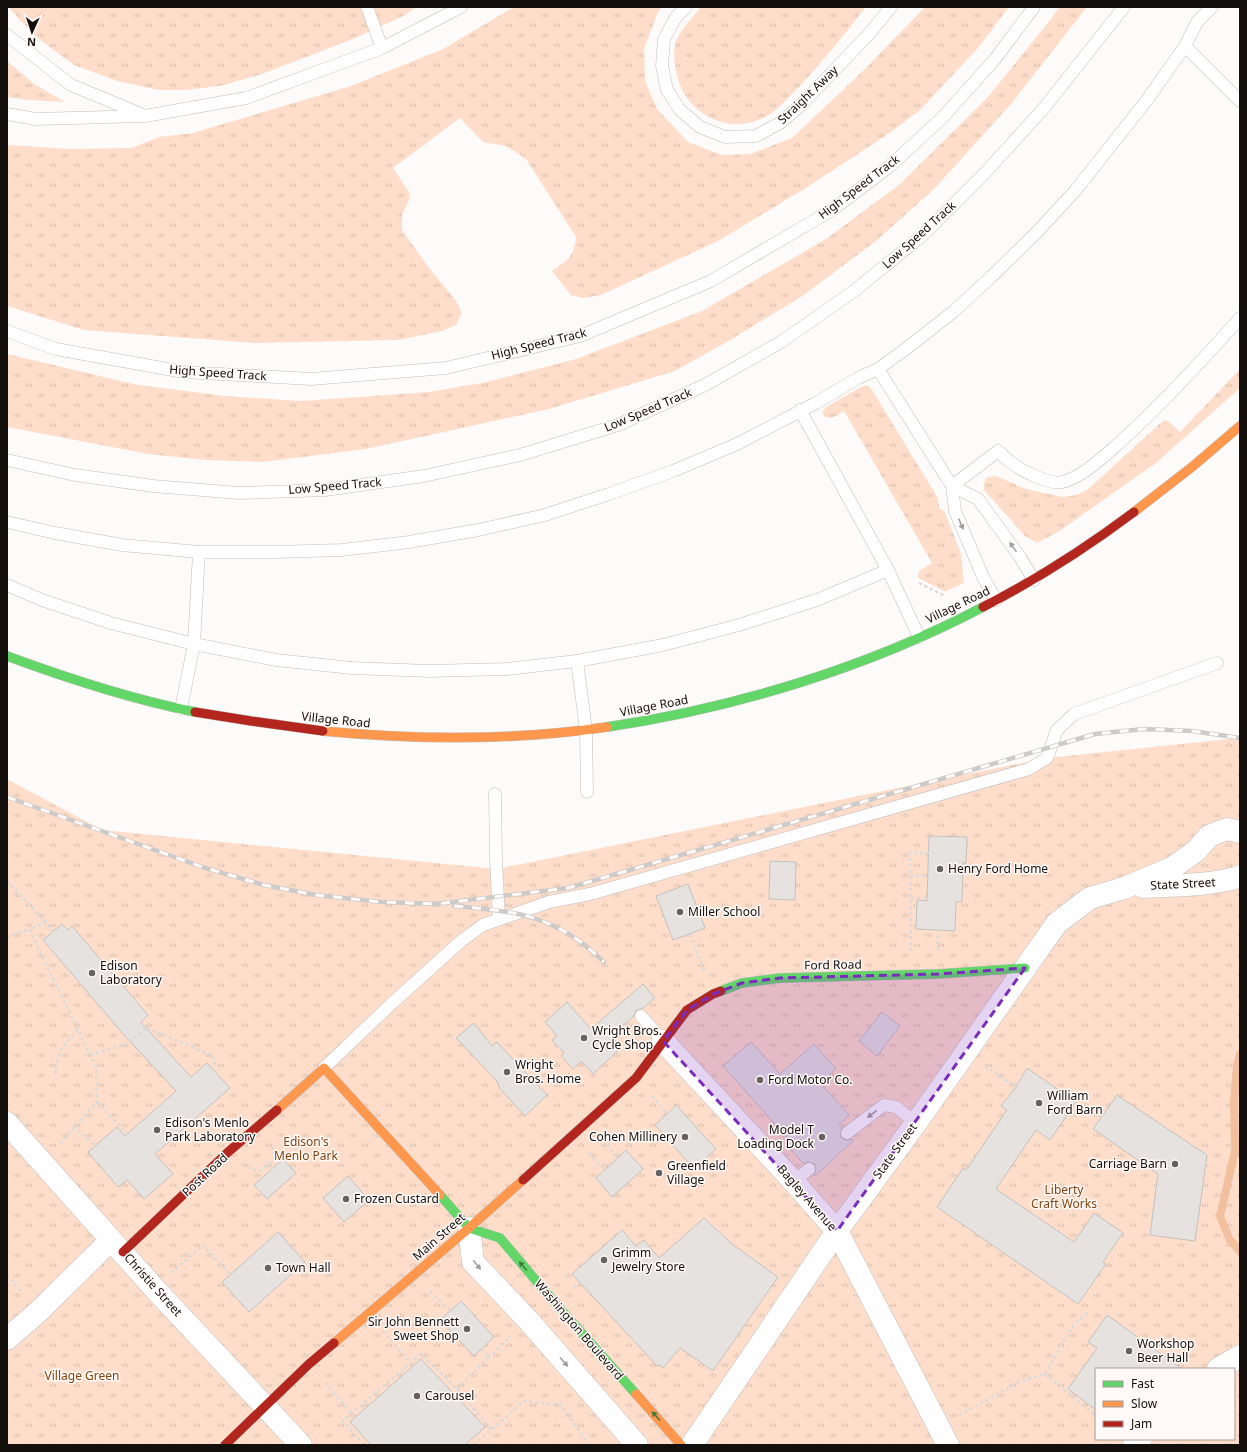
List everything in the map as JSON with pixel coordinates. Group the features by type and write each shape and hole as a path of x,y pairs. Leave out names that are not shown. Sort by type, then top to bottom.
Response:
{"street":[{"name":"Village Road","path":"7,656 59,676 123,695 181,709 239,720 364,736 488,738 586,730 628,724 692,712 756,695 863,661 919,638 1034,580 1065,561 1114,528 1159,494 1240,426"},
{"name":"State Street","path":"692,1445 837,1231 916,1123 1057,922 1090,898 1124,888 1172,868 1196,851 1209,836 1227,829 1240,832"},
{"name":"State Street","path":"1124,888 1234,884"},
{"name":"Ford Road","path":"662,1041 687,1010 713,994 742,983 780,978 910,975 1025,968"},
{"name":"Bagley Avenue","path":"662,1041 802,1176 837,1231 948,1445"},
{"name":"Main Street","path":"225,1445 309,1364 469,1228 636,1078 662,1041"},
{"name":"Washington Boulevard","path":"324,1068 469,1228 500,1238 555,1303 681,1445"},
{"name":"Post Road","path":"7,1339 227,1153 324,1068"},
{"name":"Christie Street","path":"7,1123 154,1288 301,1445"},
{"path":"469,1228 473,1262 528,1320 637,1445"},
{"path":"1220,1368 1240,1356"}],"lane":[{"path":"367,7 382,48"},
{"path":"7,114 36,119 145,116 246,98 382,48 461,7"},
{"name":"Straight Away","path":"686,7 676,17 664,39 662,66 667,90 680,110 700,127 725,137 756,136 780,124 801,105 869,34 891,7"},
{"name":"High Speed Track","path":"7,331 56,349 184,372 311,379 446,368 580,336 711,281 832,210 890,166 943,117 996,59 1034,7"},
{"name":"Low Speed Track","path":"7,460 74,474 153,486 239,493 325,490 424,476 520,455 618,425 705,385 781,342 854,291 923,235 984,174 1044,108 1124,7"},
{"path":"7,522 55,533 122,545 199,552 342,550 409,542 478,530 544,515 673,471 737,444 816,403 858,378 878,369 952,312 991,277 1037,232 1075,191 1112,146 1186,46 1197,22 1212,7"},
{"path":"7,35 71,85 145,116"},
{"path":"1186,46 1240,101"},
{"path":"952,486 998,451 1013,464 1043,480 1061,483 1074,478 1103,456 1146,419 1198,366 1240,318"},
{"path":"878,369 952,486 955,511 983,577 996,600"},
{"path":"800,410 888,570 919,638"},
{"path":"952,486 978,499 1020,556 1034,580"},
{"path":"181,709 194,644 199,552"},
{"path":"7,585 42,600 112,622 194,644 276,660 352,668 428,671 507,669 578,661 663,645 739,625 817,600 888,570"},
{"path":"578,661 586,730 587,792"},
{"path":"324,1068 389,1006 461,941 483,925 549,902 590,894 1028,770 1047,758 1056,730 1074,714 1218,663"},
{"path":"495,794 499,919"},
{"path":"641,1016 662,1041"},
{"path":"847,1133 884,1105 896,1107 916,1123"}],"path":[{"path":"919,583 945,596"},
{"path":"910,975 910,852 934,852"},
{"path":"910,876 928,875"},
{"path":"7,881 46,922 53,932"},
{"path":"911,898 927,898"},
{"path":"7,937 46,922"},
{"path":"30,929 96,1067 97,1102 127,1134"},
{"path":"690,934 713,994"},
{"path":"138,1024 211,1055 216,1061 212,1068"},
{"path":"90,1055 127,1044 147,1028"},
{"path":"55,1074 60,1051 67,1040 77,1030"},
{"path":"965,1053 1016,1087"},
{"path":"43,1162 97,1102"},
{"path":"74,1126 95,1146"},
{"path":"246,1166 260,1171 275,1159 274,1150 271,1144"},
{"path":"154,1288 203,1245 231,1275"},
{"path":"429,1292 451,1311"},
{"path":"957,1417 1021,1381 1045,1374 1072,1327 1089,1311"},
{"path":"383,1331 410,1362"},
{"path":"457,1389 513,1334"},
{"path":"482,1348 488,1358"},
{"path":"364,1445 343,1421 421,1354 457,1389 492,1430"},
{"path":"1045,1374 1095,1415"},
{"path":"326,1383 352,1414"},
{"path":"474,1445 524,1401 561,1405 589,1445"}],"highlighted area":[{"path":"1025,968 837,1231 663,1041 687,1010 713,994 742,983 780,978 938,974"}],"green space":[{"path":"8,7 417,7 403,16 353,39 262,74 220,86 185,90 159,90 117,81 74,65 35,36"},
{"path":"514,7 662,7 658,12 644,49 645,81 657,109 688,142 722,155 750,154 792,138 865,69 925,7 1009,7 978,48 919,111 888,134 809,186 720,240 601,295 583,298 571,295 552,271 572,254 576,237 526,159 506,146 483,142 460,118 393,168 410,194 409,200 402,215 402,230 429,268 456,301 462,313 456,325 442,331 399,340 254,343 84,330 7,306 7,145 70,149 131,148 159,137 193,133 351,86 443,49"},
{"path":"701,7 866,7 821,63 777,108 761,119 747,123 733,124 719,121 707,116 696,108 687,98 680,85 676,71 674,49 676,41 684,28"},
{"path":"1059,7 1087,7 1011,104 934,189 876,241 801,297 675,371 549,409 366,449 263,462 206,460 148,454 7,427 7,354 138,385 225,396 301,401 429,392 487,382 576,359 702,311 826,239 899,185 988,97"},
{"path":"7,61 34,84 65,102 27,100 7,97"},
{"path":"1240,369 1240,388 1156,463 1058,532 1037,543 1025,536 984,490 984,483 987,477 996,476 1026,489 1062,497 1076,495 1087,490 1164,420 1168,421 1180,432"},
{"path":"863,386 868,386 872,390 938,498 939,508 945,512 961,554 964,583 947,591 944,591 918,578 919,571 932,563 844,411 829,418 824,416 823,412 826,407"},
{"name":"Edison's Menlo Park","path":"1240,738 1240,1445 7,1445 7,779 102,830 497,869 1047,758"}],"building":[{"name":"Henry Ford Home","path":"929,836 967,837 966,863 963,862 962,902 956,902 955,931 916,929 917,900 927,901"},
{"path":"770,861 796,862 795,900 769,899"},
{"name":"Miller School","path":"688,884 705,928 673,940 656,896"},
{"path":"62,924 68,930 72,926 148,1015 141,1022 191,1077 207,1063 230,1088 155,1154 173,1174 144,1199 127,1180 118,1187 88,1152 117,1127 125,1136 176,1091 124,1035 43,940"},
{"name":"Wright Bros. Cycle Shop","path":"643,984 655,998 642,1009 636,1010 634,1016 611,1036 622,1047 593,1074 581,1061 573,1069 561,1056 564,1053 552,1040 557,1036 545,1022 567,1002 591,1029"},
{"path":"882,1012 900,1026 877,1056 859,1041"},
{"name":"Wright Bros. Home","path":"474,1023 492,1046 497,1042 547,1095 525,1116 500,1089 497,1081 456,1038"},
{"path":"751,1042 780,1074 814,1044 836,1069 820,1083 849,1115 839,1125 842,1128 840,1134 841,1137 844,1140 854,1140 815,1176 815,1164 808,1162 804,1164 786,1144 790,1141 723,1066"},
{"path":"1027,1068 1076,1102 1050,1140 1036,1130 996,1189 1074,1242 1094,1213 1123,1233 1103,1262 1106,1264 1078,1304 937,1207 963,1168 966,1170 1007,1110 1001,1106 1016,1087"},
{"name":"Carriage Barn","path":"1117,1095 1207,1155 1195,1241 1150,1235 1158,1174 1093,1129"},
{"name":"Cohen Millinery","path":"676,1105 716,1149 694,1169 655,1125"},
{"path":"626,1150 643,1169 612,1197 596,1178"},
{"path":"283,1159 296,1173 267,1199 254,1185"},
{"name":"Frozen Custard","path":"348,1176 369,1200 344,1222 323,1198"},
{"path":"704,1218 732,1244 778,1277 713,1371 680,1348 663,1368 660,1365 657,1366 572,1274 622,1230 636,1246 644,1240 659,1258"},
{"name":"Town Hall","path":"278,1232 305,1262 249,1312 222,1282"},
{"name":"Sir John Bennett Sweet Shop","path":"461,1301 494,1337 474,1356 440,1320"},
{"name":"Workshop Beer Hall","path":"1107,1315 1181,1368 1095,1368 1095,1409 1068,1389 1097,1348 1088,1342"},
{"name":"Carousel","path":"421,1359 485,1427 465,1445 371,1445 350,1422"}],"waterway":[{"path":"1240,1054 1237,1065 1234,1101 1235,1151 1220,1216 1230,1240 1240,1251"}],"railway":[{"path":"7,797 205,868 264,885 316,895 381,902 436,904 568,888 1095,734 1144,729 1192,731 1240,738"},
{"path":"454,906 502,911 546,923 561,929 579,941 604,962"}],"traffic: fast":[{"path":"607,727 704,709 752,697 800,682 848,666 894,648 939,629 983,607"},
{"path":"7,656 100,688 195,712"},
{"path":"721,991 742,983 780,978 938,974 1025,968"},
{"path":"440,1195 469,1228 500,1238 555,1303 636,1394"}],"traffic: slow":[{"path":"1134,512 1192,467 1240,426"},
{"path":"323,731 394,736 465,738 536,735 607,727"},
{"path":"277,1110 324,1068 440,1195"},
{"path":"334,1343 523,1180"},
{"path":"636,1394 681,1445"}],"traffic: jam":[{"path":"983,607 1060,563 1134,512"},
{"path":"195,712 323,731"},
{"path":"523,1180 636,1078 687,1010 713,994 721,991"},
{"path":"123,1252 227,1153 277,1110"},
{"path":"225,1445 309,1364 334,1343"}],"place":[{"name":"Henry Ford Home","path":"940,869"},
{"name":"Miller School","path":"680,912"},
{"name":"Edison Laboratory","path":"92,973"},
{"name":"Wright Bros. Cycle Shop","path":"584,1038"},
{"name":"Wright Bros. Home","path":"507,1072"},
{"name":"Ford Motor Co.","path":"760,1080"},
{"name":"William Ford Barn","path":"1039,1103"},
{"name":"Edison's Menlo Park Laboratory","path":"157,1130"},
{"name":"Cohen Millinery","path":"685,1137"},
{"name":"Model T Loading Dock","path":"822,1137"},
{"name":"Carriage Barn","path":"1175,1164"},
{"name":"Greenfield Village","path":"659,1173"},
{"name":"Frozen Custard","path":"346,1199"},
{"name":"Grimm Jewelry Store","path":"604,1260"},
{"name":"Town Hall","path":"268,1268"},
{"name":"Sir John Bennett Sweet Shop","path":"467,1329"},
{"name":"Workshop Beer Hall","path":"1129,1351"},
{"name":"Carousel","path":"417,1396"}],"park label":[{"name":"Liberty Craft Works","path":"1064,1197"},
{"name":"Village Green","path":"82,1376"}]}
